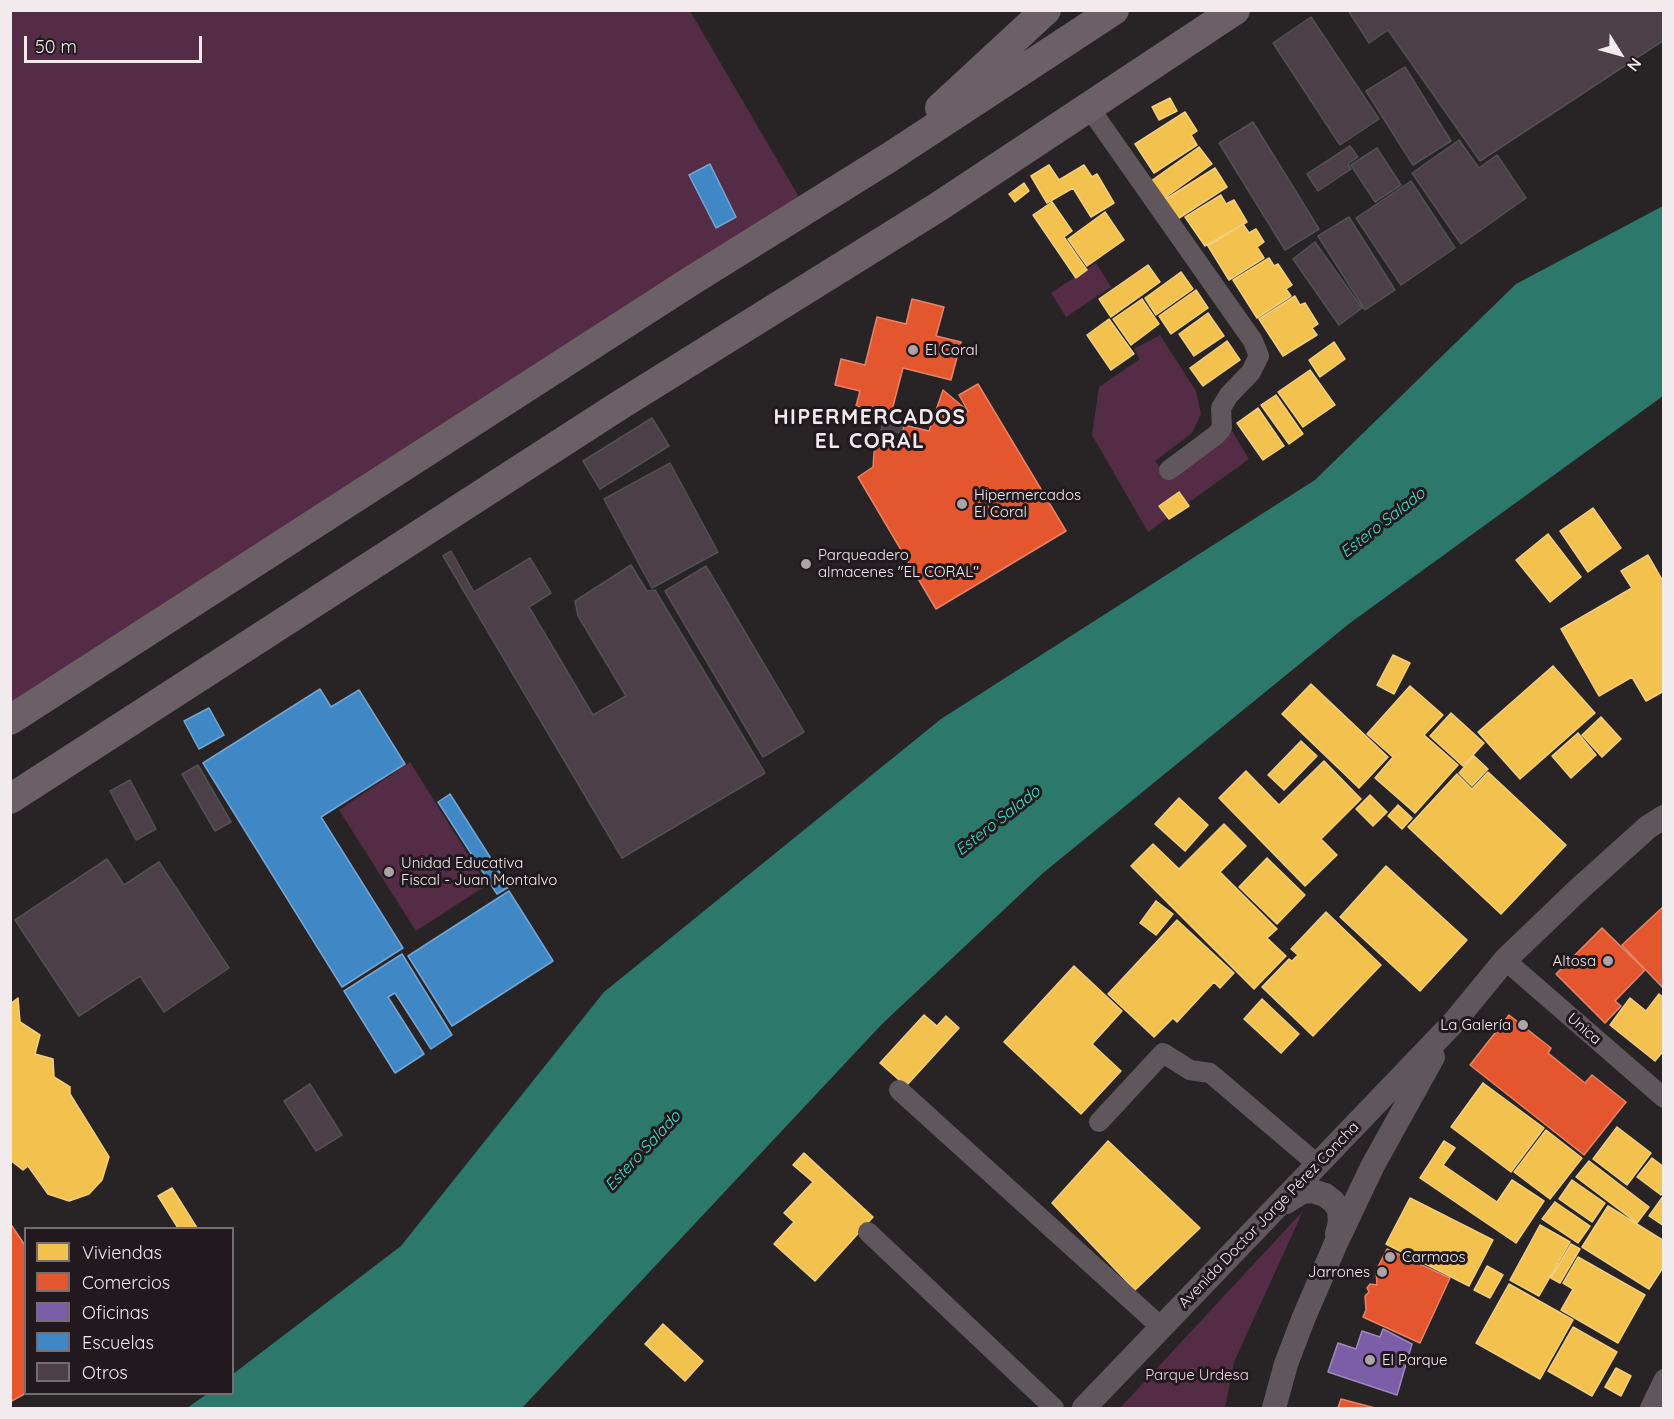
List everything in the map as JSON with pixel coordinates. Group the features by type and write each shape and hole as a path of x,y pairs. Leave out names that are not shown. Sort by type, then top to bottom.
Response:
{"main road":[{"path":"890,157 1046,10"},
{"path":"10,720 671,294 890,157 1114,10"},
{"path":"10,799 620,405 938,207 1235,10"}],"street":[{"path":"1088,106 1253,341 1259,356 1251,372 1229,395 1221,408 1222,428 1169,470"},
{"name":"Avenida Doctor Jorge Pérez Concha","path":"1084,1408 1454,1022 1505,960 1648,827 1664,817"},
{"name":"Unica","path":"1505,960 1664,1098"},
{"name":"Avenida Doctor Jorge Pérez Concha","path":"1274,1408 1290,1354 1336,1243 1372,1167 1411,1094 1454,1022"},
{"path":"1099,1122 1163,1053 1190,1070 1210,1073 1317,1164"},
{"path":"899,1090 1161,1327"},
{"path":"1258,1226 1288,1200 1302,1192 1312,1191 1325,1195 1334,1202 1339,1210 1340,1222 1336,1243"},
{"path":"868,1232 1054,1408"},
{"path":"1650,1408 1664,1379"}],"green space":[{"path":"11,11 690,11 799,197 11,702"},
{"path":"1096,263 1111,287 1066,317 1051,293"},
{"path":"1160,335 1196,391 1201,414 1192,433 1155,461 1166,475 1232,431 1249,459 1148,532 1092,435 1099,387 1140,359 1134,349"},
{"path":"410,762 487,885 416,931 339,810"},
{"name":"Parque Urdesa","path":"1303,1211 1234,1362 1225,1408 1120,1408"}],"water":[{"name":"Estero Salado","path":"1663,206 1663,396 1350,623 1043,873 882,1024 522,1408 187,1408 206,1395 234,1395 234,1373 401,1246 604,992 941,719 1315,480 1516,284"}],"building: Viviendas":[{"path":"1170,98 1177,111 1159,120 1152,107"},
{"path":"1185,112 1197,131 1191,135 1197,145 1154,173 1135,144"},
{"path":"1199,147 1212,164 1163,199 1151,181"},
{"path":"1049,165 1059,180 1084,165 1092,177 1097,174 1114,203 1091,217 1073,188 1047,203 1031,176"},
{"path":"1215,168 1227,187 1176,220 1164,200"},
{"path":"1024,183 1029,191 1015,202 1009,194"},
{"path":"1221,195 1226,204 1234,200 1247,222 1205,246 1185,217"},
{"path":"1052,202 1072,231 1064,237 1087,270 1076,278 1033,215"},
{"path":"1105,212 1124,240 1087,266 1068,239"},
{"path":"1243,224 1249,233 1256,229 1264,242 1257,247 1264,258 1229,280 1208,246"},
{"path":"1269,258 1274,266 1278,264 1292,285 1286,289 1291,296 1257,318 1233,280"},
{"path":"1148,265 1160,282 1111,317 1099,299"},
{"path":"1181,272 1193,289 1156,315 1145,298"},
{"path":"1196,290 1208,308 1171,334 1159,316"},
{"path":"1295,296 1300,305 1305,303 1318,324 1312,328 1317,335 1283,356 1259,319"},
{"path":"1142,299 1159,324 1131,345 1113,319"},
{"path":"1208,313 1224,336 1194,356 1179,334"},
{"path":"1109,319 1134,354 1111,370 1087,335"},
{"path":"1227,341 1240,360 1203,386 1190,368"},
{"path":"1334,342 1345,359 1320,377 1309,360"},
{"path":"1310,370 1335,405 1303,427 1278,392"},
{"path":"1276,395 1303,434 1289,444 1261,405"},
{"path":"1258,408 1284,446 1263,460 1237,423"},
{"path":"1179,492 1189,506 1169,519 1159,506"},
{"path":"1593,508 1621,548 1588,572 1560,531"},
{"path":"1548,534 1581,577 1550,602 1516,560"},
{"path":"1648,555 1664,583 1664,691 1646,701 1632,677 1599,696 1561,629 1632,588 1621,571"},
{"path":"1393,655 1410,663 1394,694 1377,685"},
{"path":"1553,666 1595,713 1520,779 1478,732"},
{"path":"1311,684 1388,757 1359,788 1282,714"},
{"path":"1410,686 1443,715 1424,735 1458,765 1415,813 1375,778 1393,757 1367,734"},
{"path":"1451,713 1484,743 1463,766 1430,736"},
{"path":"1601,717 1621,739 1602,757 1582,735"},
{"path":"1578,733 1596,755 1571,778 1552,756"},
{"path":"1301,741 1317,756 1284,790 1268,775"},
{"path":"1474,756 1488,769 1472,786 1459,773"},
{"path":"1324,761 1361,799 1321,839 1337,855 1305,886 1219,798 1246,771 1279,805"},
{"path":"1488,772 1566,845 1501,914 1408,827 1457,774 1472,789"},
{"path":"1370,795 1387,812 1373,826 1356,809"},
{"path":"1179,798 1208,825 1185,851 1155,824"},
{"path":"1398,805 1412,818 1402,829 1388,816"},
{"path":"1224,824 1246,846 1220,872 1277,929 1267,938 1286,956 1254,989 1131,866 1153,844 1179,869"},
{"path":"1267,858 1305,895 1277,924 1239,887"},
{"path":"1386,866 1467,940 1420,991 1340,917"},
{"path":"1156,901 1173,914 1156,935 1140,923"},
{"path":"1326,912 1381,965 1313,1036 1262,987 1289,959 1292,961 1298,955 1291,949"},
{"path":"1177,920 1234,973 1220,988 1214,982 1177,1022 1173,1018 1154,1037 1108,994"},
{"path":"1074,966 1122,1011 1092,1044 1121,1071 1081,1114 1004,1042"},
{"path":"1659,994 1664,998 1664,1050 1655,1061 1610,1025 1630,998 1646,1011"},
{"path":"18,998 20,1022 40,1035 35,1054 53,1059 54,1077 70,1087 70,1094 109,1157 102,1180 89,1194 69,1201 48,1194 28,1166 23,1170 10,1160 10,1004"},
{"path":"1262,999 1299,1034 1281,1053 1244,1019"},
{"path":"924,1015 937,1026 946,1016 959,1028 906,1086 880,1063"},
{"path":"1483,1083 1544,1128 1511,1172 1451,1127"},
{"path":"1617,1127 1651,1153 1627,1185 1593,1159"},
{"path":"1546,1130 1582,1158 1550,1199 1514,1172"},
{"path":"1108,1141 1200,1228 1135,1290 1052,1203"},
{"path":"1444,1141 1455,1148 1443,1165 1497,1202 1512,1180 1544,1201 1516,1243 1420,1178"},
{"path":"804,1153 873,1217 815,1281 774,1244 794,1222 784,1213 813,1182 793,1165"},
{"path":"1652,1158 1664,1167 1664,1192 1661,1195 1637,1177"},
{"path":"1589,1161 1649,1207 1637,1223 1576,1177"},
{"path":"1572,1180 1605,1203 1592,1222 1559,1199"},
{"path":"172,1188 196,1227 177,1227 158,1196"},
{"path":"1664,1195 1664,1226 1649,1216"},
{"path":"1410,1198 1493,1240 1469,1286 1386,1244"},
{"path":"1555,1202 1590,1226 1578,1243 1542,1219"},
{"path":"1608,1206 1664,1241 1664,1266 1649,1289 1582,1247"},
{"path":"1540,1225 1570,1242 1539,1296 1510,1280"},
{"path":"1571,1244 1580,1249 1560,1283 1551,1278"},
{"path":"1578,1257 1645,1295 1618,1343 1561,1310 1573,1289 1563,1283"},
{"path":"1487,1266 1503,1275 1490,1298 1474,1290"},
{"path":"1509,1284 1573,1320 1540,1379 1476,1343"},
{"path":"663,1324 703,1361 685,1381 645,1344"},
{"path":"1573,1327 1617,1352 1592,1396 1548,1371"},
{"path":"1616,1368 1631,1376 1621,1396 1605,1387"}],"building: Comercios":[{"name":"El Coral","path":"912,299 944,307 936,336 961,342 951,380 903,368 891,414 856,406 860,391 835,385 841,359 865,365 877,317 906,324"},
{"name":"Hipermercados El Coral","path":"978,384 1066,531 936,609 858,477 873,467 875,440 899,445 904,425 929,431 943,390 968,411 959,395"},
{"path":"1664,906 1664,989 1622,945"},
{"path":"1602,928 1645,970 1615,1001 1621,1006 1605,1023 1556,974"},
{"path":"1509,1015 1551,1048 1548,1053 1585,1083 1592,1075 1626,1102 1584,1155 1470,1065"},
{"path":"10,1223 24,1244 24,1394 10,1402"},
{"path":"1387,1249 1450,1278 1420,1343 1363,1317 1366,1310 1365,1296 1369,1292 1367,1288 1370,1284 1377,1285 1376,1271"},
{"path":"1341,1399 1375,1408 1338,1408"}],"building: Oficinas":[{"name":"El Parque","path":"1383,1329 1412,1344 1397,1395 1328,1372 1338,1343 1356,1349 1362,1331 1380,1337"}],"building: Escuelas":[{"path":"710,164 736,217 716,228 689,175"},
{"path":"320,689 331,707 359,690 405,764 321,817 403,948 342,987 203,763"},
{"path":"209,708 224,735 199,749 184,721"},
{"path":"450,794 509,887 497,894 438,802"},
{"path":"509,891 553,961 452,1026 408,956"},
{"path":"402,954 452,1035 431,1049 395,993 388,997 424,1054 395,1073 344,991"}],"building: Otros":[{"path":"1348,10 1664,10 1664,40 1480,161 1388,30 1369,43"},
{"path":"1311,17 1379,119 1340,145 1273,43"},
{"path":"1405,67 1451,141 1413,165 1366,91"},
{"path":"1253,122 1319,229 1285,250 1219,143"},
{"path":"1459,140 1479,168 1497,155 1526,198 1461,244 1412,173"},
{"path":"1350,146 1358,157 1348,164 1351,169 1318,191 1307,174"},
{"path":"1377,148 1401,185 1375,202 1351,165"},
{"path":"1411,181 1455,248 1401,285 1356,218"},
{"path":"1349,217 1395,290 1365,310 1318,236"},
{"path":"1315,242 1362,308 1339,325 1293,259"},
{"path":"652,418 669,446 600,489 583,461"},
{"path":"884,419 903,423 901,433 881,430"},
{"path":"670,463 718,552 652,588 604,499"},
{"path":"451,551 474,592 530,558 551,593 529,607 593,715 626,696 578,616 575,601 631,565 647,591 655,590 765,773 622,858 443,556"},
{"path":"706,566 804,732 763,757 665,591"},
{"path":"198,765 231,822 215,831 182,774"},
{"path":"130,780 156,829 136,840 110,791"},
{"path":"107,859 124,885 159,862 229,968 164,1012 140,976 79,1016 15,920"},
{"path":"310,1084 342,1135 316,1151 284,1101"}],"place":[{"name":"El Coral","path":"913,350"},
{"name":"Hipermercados El Coral","path":"962,504"},
{"name":"Parqueadero almacenes \"EL CORAL\"","path":"806,564"},
{"name":"Unidad Educativa Fiscal - Juan Montalvo","path":"389,872"},
{"name":"Altosa","path":"1608,961"},
{"name":"La Galería","path":"1523,1025"},
{"name":"Carmaos","path":"1390,1257"},
{"name":"Jarrones","path":"1382,1272"},
{"name":"El Parque","path":"1370,1360"}],"district":[{"name":"HIPERMERCADOS EL CORAL","path":"870,430"}]}
